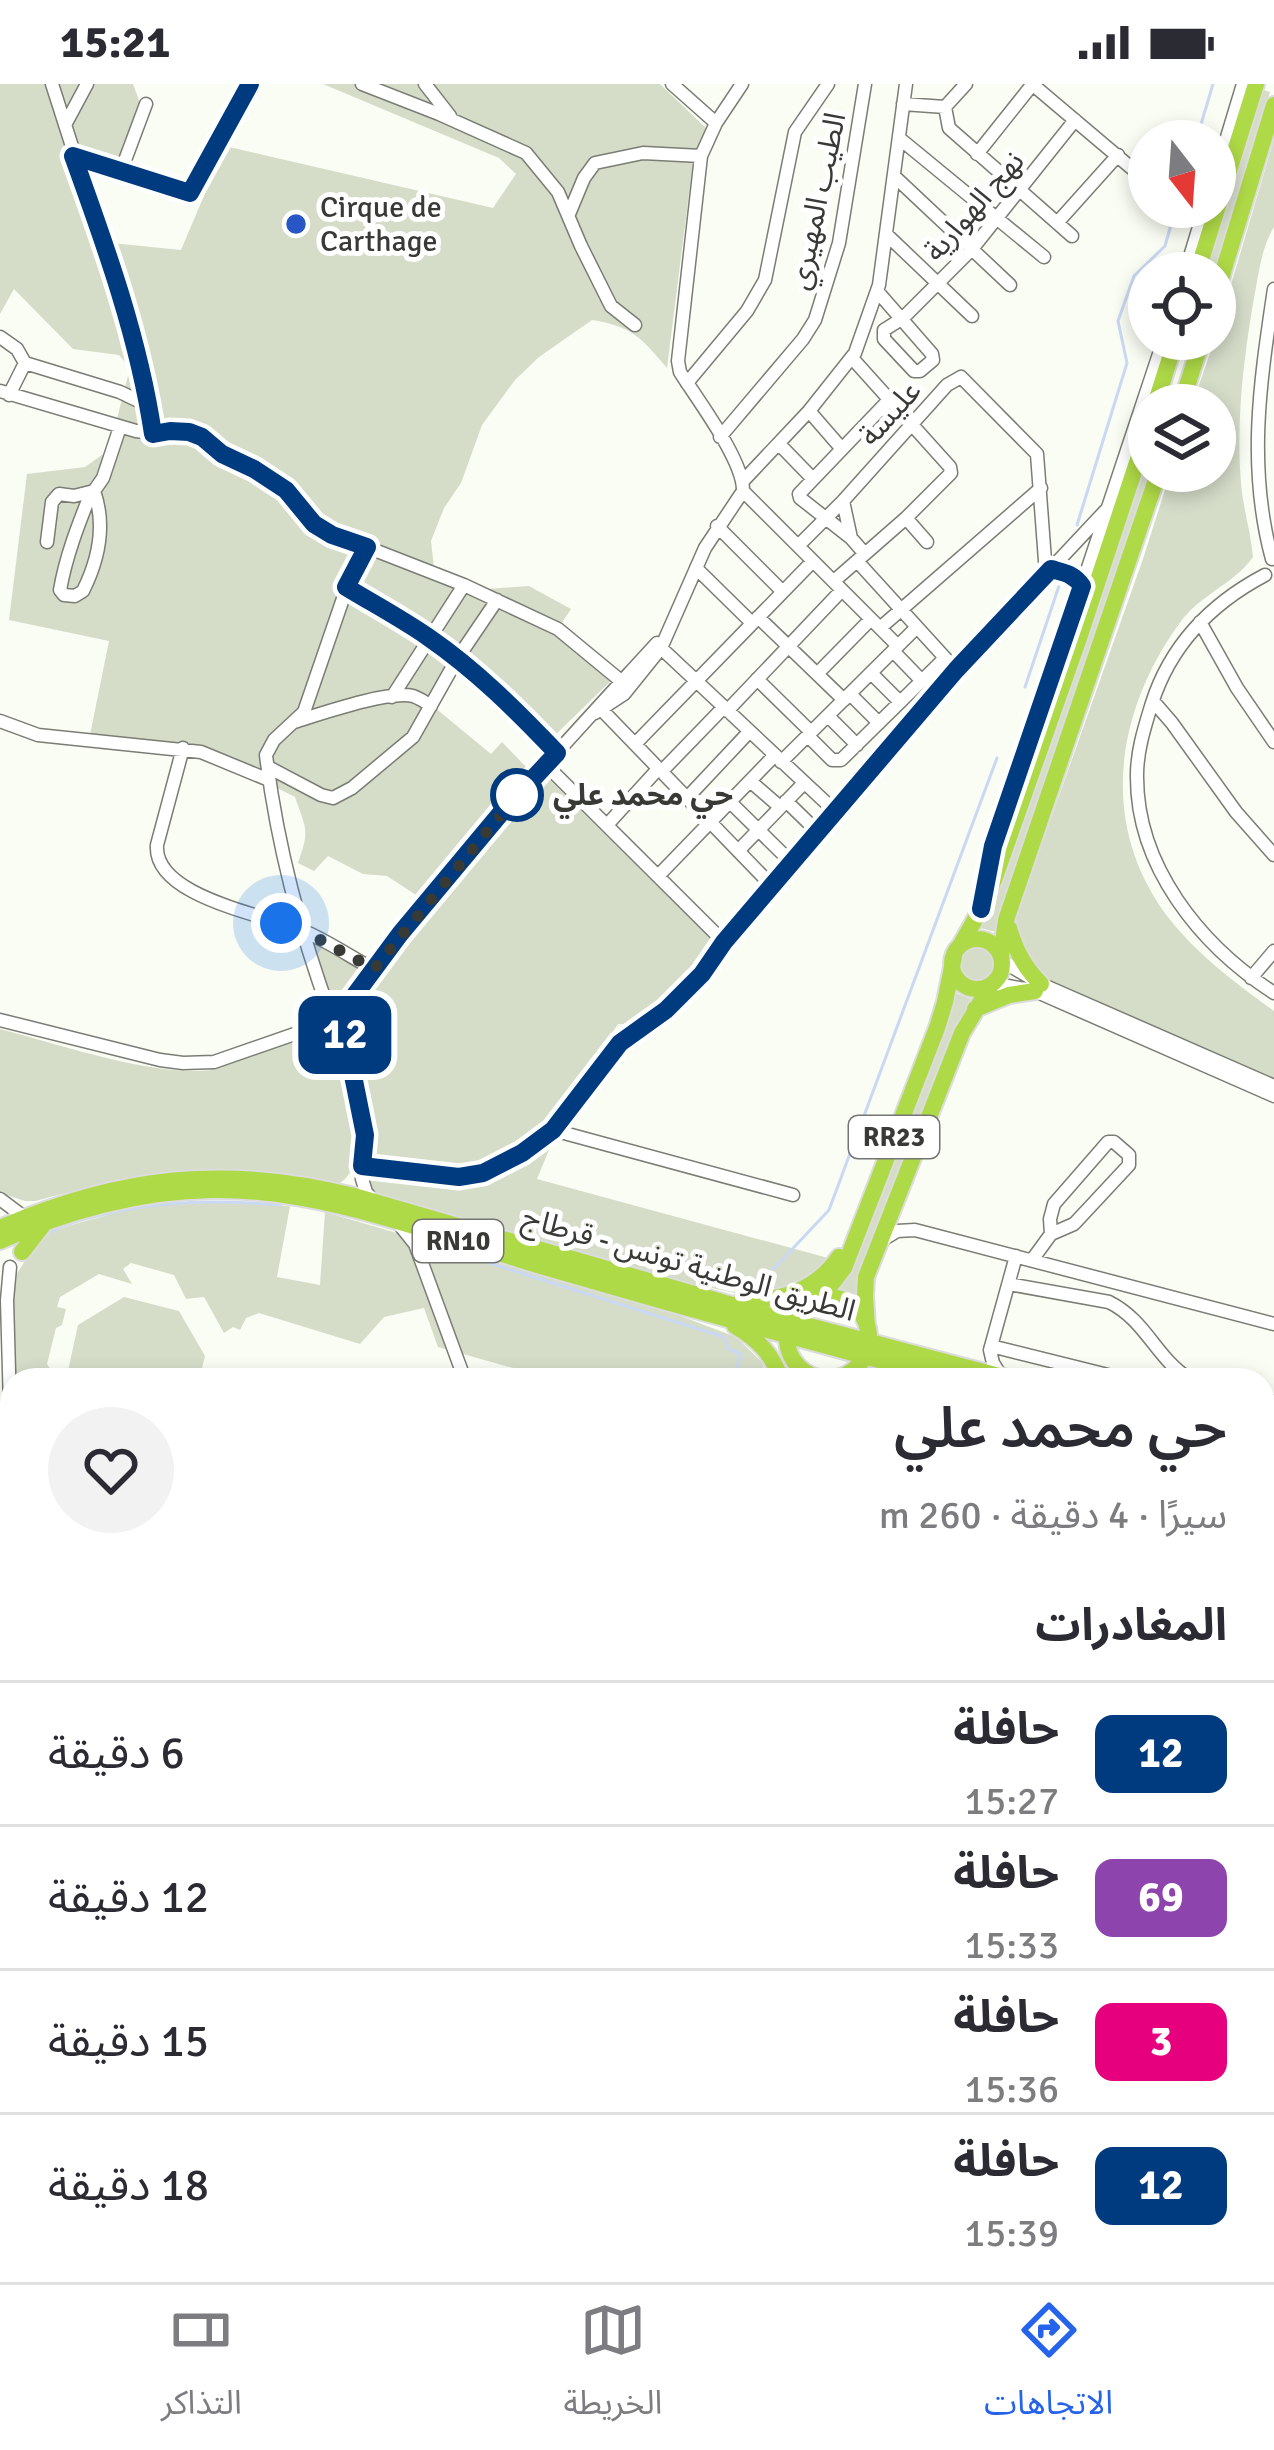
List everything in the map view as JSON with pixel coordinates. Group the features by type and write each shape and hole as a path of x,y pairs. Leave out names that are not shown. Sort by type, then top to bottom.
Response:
{"highway":[{"path":"1204,252 1256,84"},
{"path":"1229,252 1274,105"},
{"path":"1261,150 1274,125"},
{"name":"RR23","path":"808,1303 844,1268 937,1028 957,952 981,909 1128,490"},
{"name":"RR23","path":"867,1342 866,1277 962,1033 1002,969 1006,920 1152,492"},
{"path":"974,1009 1038,988 1018,955 1006,920"},
{"path":"992,984 976,989 963,984 954,972 957,952 973,940 987,941 1002,959"},
{"name":"الطريق الوطنية تونس - قرطاج","path":"0,1228 22,1214 125,1186 208,1177 286,1182 374,1202 718,1309 789,1336 867,1342 945,1368"},
{"name":"الطريق الوطنية تونس - قرطاج","path":"0,1241 22,1214 210,1190 284,1195 351,1208 718,1309"},
{"path":"11,1264 22,1214"},
{"path":"718,1309 775,1300 807,1288 832,1267 862,1221"},
{"name":"RN10","path":"808,1303 819,1298 844,1300 862,1316 867,1342 850,1368"},
{"path":"793,1368 789,1336 808,1303"},
{"path":"865,1306 889,1347"},
{"path":"718,1309 764,1347 776,1368"},
{"name":"RN10","path":"789,1336 801,1368"},
{"name":"الطريق الوطنية تونس - قرطاج","path":"867,1342 943,1368"}],"street":[{"path":"52,84 126,315 153,434"},
{"path":"65,125 86,84"},
{"path":"73,156 190,193 250,84"},
{"path":"425,84 454,121"},
{"path":"672,84 716,123"},
{"path":"742,84 701,156 678,367 743,486 876,623 922,681"},
{"path":"687,383 747,311 764,280 795,131 828,84"},
{"name":"الطيب المهيري","path":"720,437 815,320 839,243 865,84"},
{"path":"599,710 624,694 661,648 717,526 743,486 852,358 877,291 906,84"},
{"path":"945,107 966,84"},
{"path":"977,154 1032,84 1128,164"},
{"path":"1232,120 1243,84"},
{"path":"370,85 526,153 558,192 611,306 635,325"},
{"path":"121,171 146,104"},
{"path":"903,104 945,107"},
{"path":"945,107 949,128 1072,236"},
{"name":"نهج الهوارية","path":"903,318 999,218 1075,120"},
{"path":"899,137 1044,257"},
{"path":"569,214 596,163 643,153 701,156"},
{"path":"1057,223 1118,155"},
{"path":"894,176 1010,285"},
{"path":"886,234 972,316"},
{"path":"1274,289 1256,449 1258,499 1273,559 1265,566 1270,578 1238,589 1200,622 1171,659 1142,734 1137,773 1140,810 1164,880 1193,920 1251,978 1274,993"},
{"path":"877,291 954,380"},
{"path":"903,318 884,330 884,339 916,372 933,358"},
{"path":"0,337 17,349 25,363 120,392 149,406"},
{"path":"607,825 757,679 861,557 949,477 950,467 852,358"},
{"path":"981,909 993,846 1157,360"},
{"path":"25,363 4,393 120,428 202,437 222,454 286,490 314,524 332,535 464,585 558,629 621,681"},
{"name":"عليسة","path":"798,546 954,380 964,378 1033,447 1040,463 1048,572"},
{"path":"850,538 824,520 800,492 889,400"},
{"path":"808,411 842,448"},
{"path":"93,492 102,524 93,567 80,595 64,595 60,590 71,545 93,492 103,478 120,428"},
{"path":"778,444 813,478"},
{"path":"817,674 876,623 901,609 1041,488"},
{"path":"47,542 56,497 93,492"},
{"path":"843,501 850,538 861,557 956,670"},
{"path":"362,1169 459,1177 483,1173 553,1130 620,1043 666,1010 702,974 724,942 956,670 1107,509"},
{"path":"906,518 927,542"},
{"path":"717,526 783,592"},
{"path":"367,547 346,587 306,706 266,754 311,958 338,1019 365,1135 364,1189 374,1202"},
{"path":"635,744 813,561"},
{"path":"696,568 879,723"},
{"path":"1048,572 1071,574 1082,586"},
{"path":"392,697 464,585"},
{"path":"346,587 457,659 557,753"},
{"path":"0,721 38,735 183,748 333,797 352,788 420,727 497,599"},
{"path":"1200,622 1274,742"},
{"path":"658,876 750,781 809,734 917,627"},
{"path":"0,1020 160,1060 199,1064 338,1019 443,882 666,633"},
{"path":"661,648 837,813"},
{"path":"757,679 832,760 842,760 945,658"},
{"path":"871,673 900,702"},
{"path":"293,723 408,695 430,706"},
{"path":"1153,701 1274,855"},
{"path":"599,710 772,886"},
{"path":"828,716 857,745"},
{"path":"686,798 749,732"},
{"path":"183,748 157,845 160,864 175,880 208,898 304,931 374,969"},
{"path":"545,764 724,942"},
{"path":"750,781 819,833"},
{"path":"738,850 804,782"},
{"path":"730,802 792,863"},
{"path":"1251,978 1274,951"},
{"path":"1002,959 1038,988 1274,1096"},
{"path":"992,984 1038,988 1274,1086"},
{"path":"553,1130 793,1195"},
{"path":"1032,1260 1051,1234 1074,1224 1129,1166 1130,1155 1108,1142 1054,1204 1051,1234"},
{"path":"333,1191 350,1186 362,1169"},
{"path":"897,1202 902,1220 915,1230"},
{"path":"399,1224 415,1244 461,1368"},
{"path":"881,1240 897,1231 915,1230 1274,1324"},
{"path":"997,1368 991,1348 1016,1256"},
{"path":"9,1368 11,1264"},
{"path":"1108,1302 1115,1282"},
{"path":"1009,1284 1108,1302 1123,1309 1143,1327 1173,1368"},
{"path":"965,1368 991,1348"},
{"path":"991,1348 1077,1368"}],"green space":[{"path":"0,84 133,84 143,111 119,169 86,160 111,243 181,250 225,146 493,208 516,174 499,158 323,84 660,84 709,131 694,154 667,368 636,335 592,320 539,357 515,380 482,425 461,483 444,508 431,541 434,568 487,589 529,586 571,609 559,627 619,673 548,742 461,661 434,707 491,754 502,742 528,769 416,895 387,876 363,874 328,856 314,871 298,863 305,830 295,797 238,768 90,735 109,641 9,620 27,474 85,467 109,450 130,368 119,355 73,349 14,289 0,314"},
{"path":"1256,88 1270,92 1236,202 1236,154"},
{"path":"1274,139 1274,227 1263,252 1254,298 1240,420 1242,493 1253,557 1187,614 1157,659 1129,733 1124,810 1132,848 1148,886 1171,921 1194,946 1274,1011 1274,1083 1062,989 1030,961 1014,923 1164,492 1236,492 1236,384 1199,384 1208,360 1236,360 1236,268"},
{"path":"1214,228 1228,228 1220,252 1206,252"},
{"path":"1129,492 1145,492 996,932 976,927"},
{"path":"548,778 714,942 635,1025 618,1024 571,1093 530,1138 507,1154 483,1166 457,1170 373,1161 374,1115 358,1044 366,1005 409,939"},
{"path":"315,944 360,970 339,1005 331,1002 309,948"},
{"path":"977,945 990,951 996,964 990,977 977,983 964,977 958,964 964,951"},
{"path":"953,992 973,1000 962,1016 883,1220 858,1300 831,1291"},
{"path":"0,1029 106,1058 187,1071 211,1070 319,1033 335,1067 341,1070 355,1130 355,1161 340,1183 222,1169 115,1181 36,1201 0,1193"},
{"path":"553,1140 537,1179 828,1258 815,1273 785,1289 740,1294 375,1195 367,1183 368,1173 458,1181"},
{"path":"210,1202 290,1206 277,1277 320,1285 325,1212 678,1315 736,1337 764,1368 513,1368 438,1347 424,1308 384,1317 360,1344 259,1313 246,1318 240,1330 233,1327 224,1333 204,1297 186,1299 174,1275 131,1263 123,1269 132,1284 99,1274 60,1297 57,1307 66,1309 62,1325 56,1328 50,1368 15,1368 13,1280 36,1243 54,1231 126,1210"},
{"path":"124,1297 179,1311 205,1356 202,1368 69,1368 78,1325"}],"waterway":[{"path":"1202,120 1213,84"},
{"path":"1077,525 1127,363 1118,321 1134,276 1165,246 1170,228"},
{"path":"1025,687 1059,586"},
{"path":"766,1277 829,1210 997,758"},
{"path":"47,1234 146,1206 281,1205"},
{"path":"429,1244 724,1337 729,1349 741,1354 737,1368"}],"bus line":[{"name":"12","path":"250,84 190,193 73,156 126,315 153,434 189,432 202,437 222,454 286,490 314,524 367,547 346,587 457,659 557,753 400,934 343,1011 348,1017 343,1026 365,1135 362,1166 459,1177 483,1173 553,1130 620,1043 666,1010 702,974 724,942 956,670 1051,569 1067,573 1082,586 993,846 981,909"}],"place":[{"name":"Cirque de Carthage","path":"296,224"},
{"name":"حي محمد علي","path":"517,795"}],"route":[{"path":"281,923 374,969 523,788 517,795"}]}
